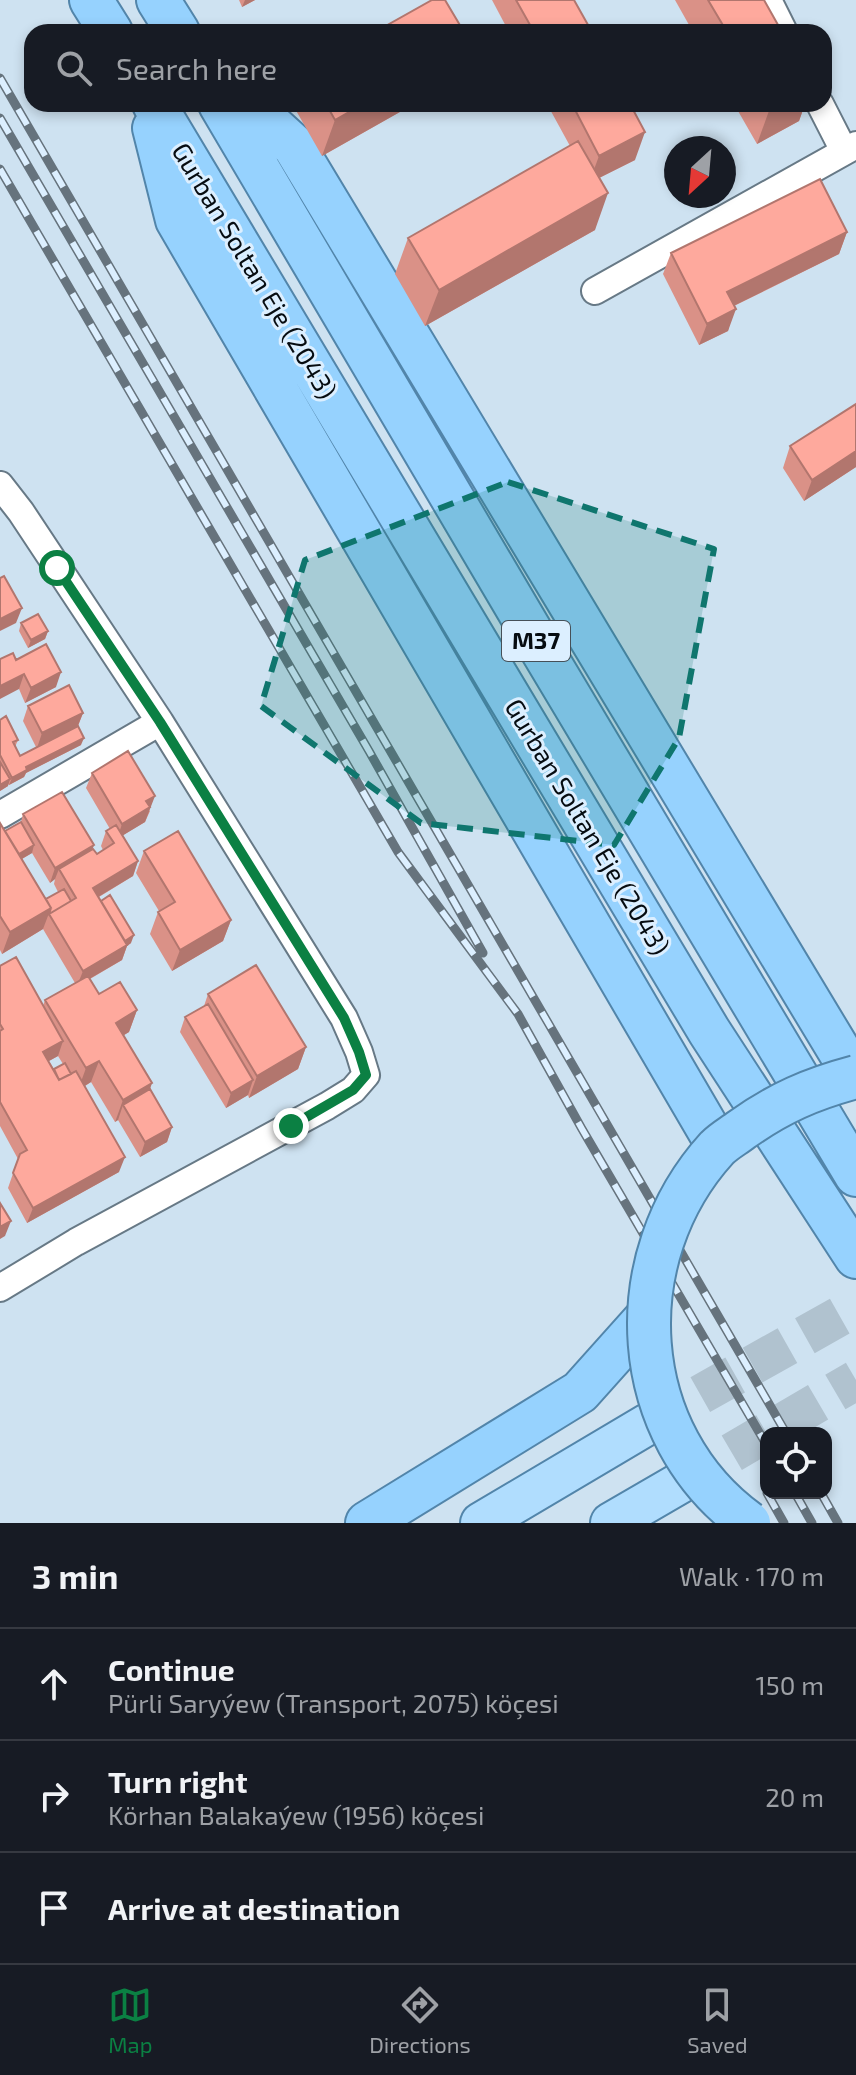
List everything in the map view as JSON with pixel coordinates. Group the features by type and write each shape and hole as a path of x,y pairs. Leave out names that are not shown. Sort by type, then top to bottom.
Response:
{"highway":[{"path":"91,0 106,24"},
{"path":"158,0 173,24"},
{"path":"153,112 177,220 718,1146"},
{"name":"Gurban Soltan Eje (2043)","path":"156,112 709,1031 856,1257"},
{"name":"Gurban Soltan Eje (2043)","path":"225,112 856,1175"},
{"path":"257,112 294,146 856,1077 813,1089 774,1107 718,1146 686,1190 661,1244 652,1278 648,1316 652,1370 668,1422 694,1469 730,1509 749,1523"},
{"path":"367,1523 580,1392 648,1316"}],"main road":[{"path":"481,1523 648,1424"},
{"path":"611,1523 680,1483"}],"street":[{"path":"768,0 780,24"},
{"path":"595,291 850,148 825,112"},
{"path":"0,485 11,518 160,722 344,1018 366,1075 353,1090 327,1106 76,1242 0,1288"},
{"path":"0,815 160,722"}],"highlighted area":[{"path":"508,482 714,549 679,738 614,845 421,823 261,706 305,560"}],"building":[{"path":"432,0 445,0 459,24 389,24"},
{"path":"516,0 574,0 588,24 530,24"},
{"path":"708,0 764,0 778,24 722,24"},
{"path":"330,112 349,112 335,120"},
{"path":"576,112 634,112 645,132 599,156"},
{"path":"578,141 608,193 439,290 408,238"},
{"path":"820,179 847,232 727,292 736,309 707,324 671,253"},
{"path":"856,404 856,451 812,480 790,446"},
{"path":"4,576 22,608 0,619 0,578"},
{"path":"38,614 48,631 31,640 21,623"},
{"path":"46,644 61,672 31,688 24,674 0,686 0,659 13,653 16,660"},
{"path":"69,685 83,713 42,733 28,706"},
{"path":"6,716 18,740 13,742 20,756 78,726 84,738 26,767 27,770 12,778 0,755 0,720"},
{"path":"128,751 155,796 146,801 150,807 122,824 92,773"},
{"path":"0,762 10,779 0,785"},
{"path":"62,792 94,845 55,868 23,814"},
{"path":"21,822 34,845 19,854 5,831"},
{"path":"0,823 51,908 10,932 0,916"},
{"path":"116,825 138,861 93,888 127,945 83,971 49,914 76,898 59,869 93,849 97,854 114,843 106,831"},
{"path":"178,831 231,920 180,950 158,912 175,902 144,851"},
{"path":"64,889 71,901 49,914 51,908 46,899"},
{"path":"110,895 134,935 125,941 101,901"},
{"path":"16,957 63,1041 43,1052 59,1080 76,1071 125,1157 33,1208 13,1173 20,1154 27,1150 0,1102 0,1031 3,1029 0,1024 0,966"},
{"path":"256,965 306,1047 257,1076 208,994"},
{"path":"88,976 99,994 120,982 137,1010 116,1023 152,1083 123,1100 99,1061 86,1068 45,1000"},
{"path":"208,1004 253,1080 231,1093 185,1017"},
{"path":"65,1063 71,1074 59,1080 54,1069"},
{"path":"150,1089 172,1127 145,1142 123,1105"},
{"path":"0,1203 11,1221 0,1227"}],"tunnel":[{"path":"648,1424 856,1307"},
{"path":"680,1483 856,1380"}],"railway":[{"path":"0,78 783,1427"},
{"path":"0,118 369,751 483,953"},
{"path":"0,169 398,852 518,1014 760,1434"},
{"path":"770,1499 784,1523"},
{"path":"798,1499 812,1523"},
{"path":"824,1499 838,1523"}],"route":[{"path":"57,568 160,722 344,1018 359,1052 366,1075 353,1090 291,1126"}]}
